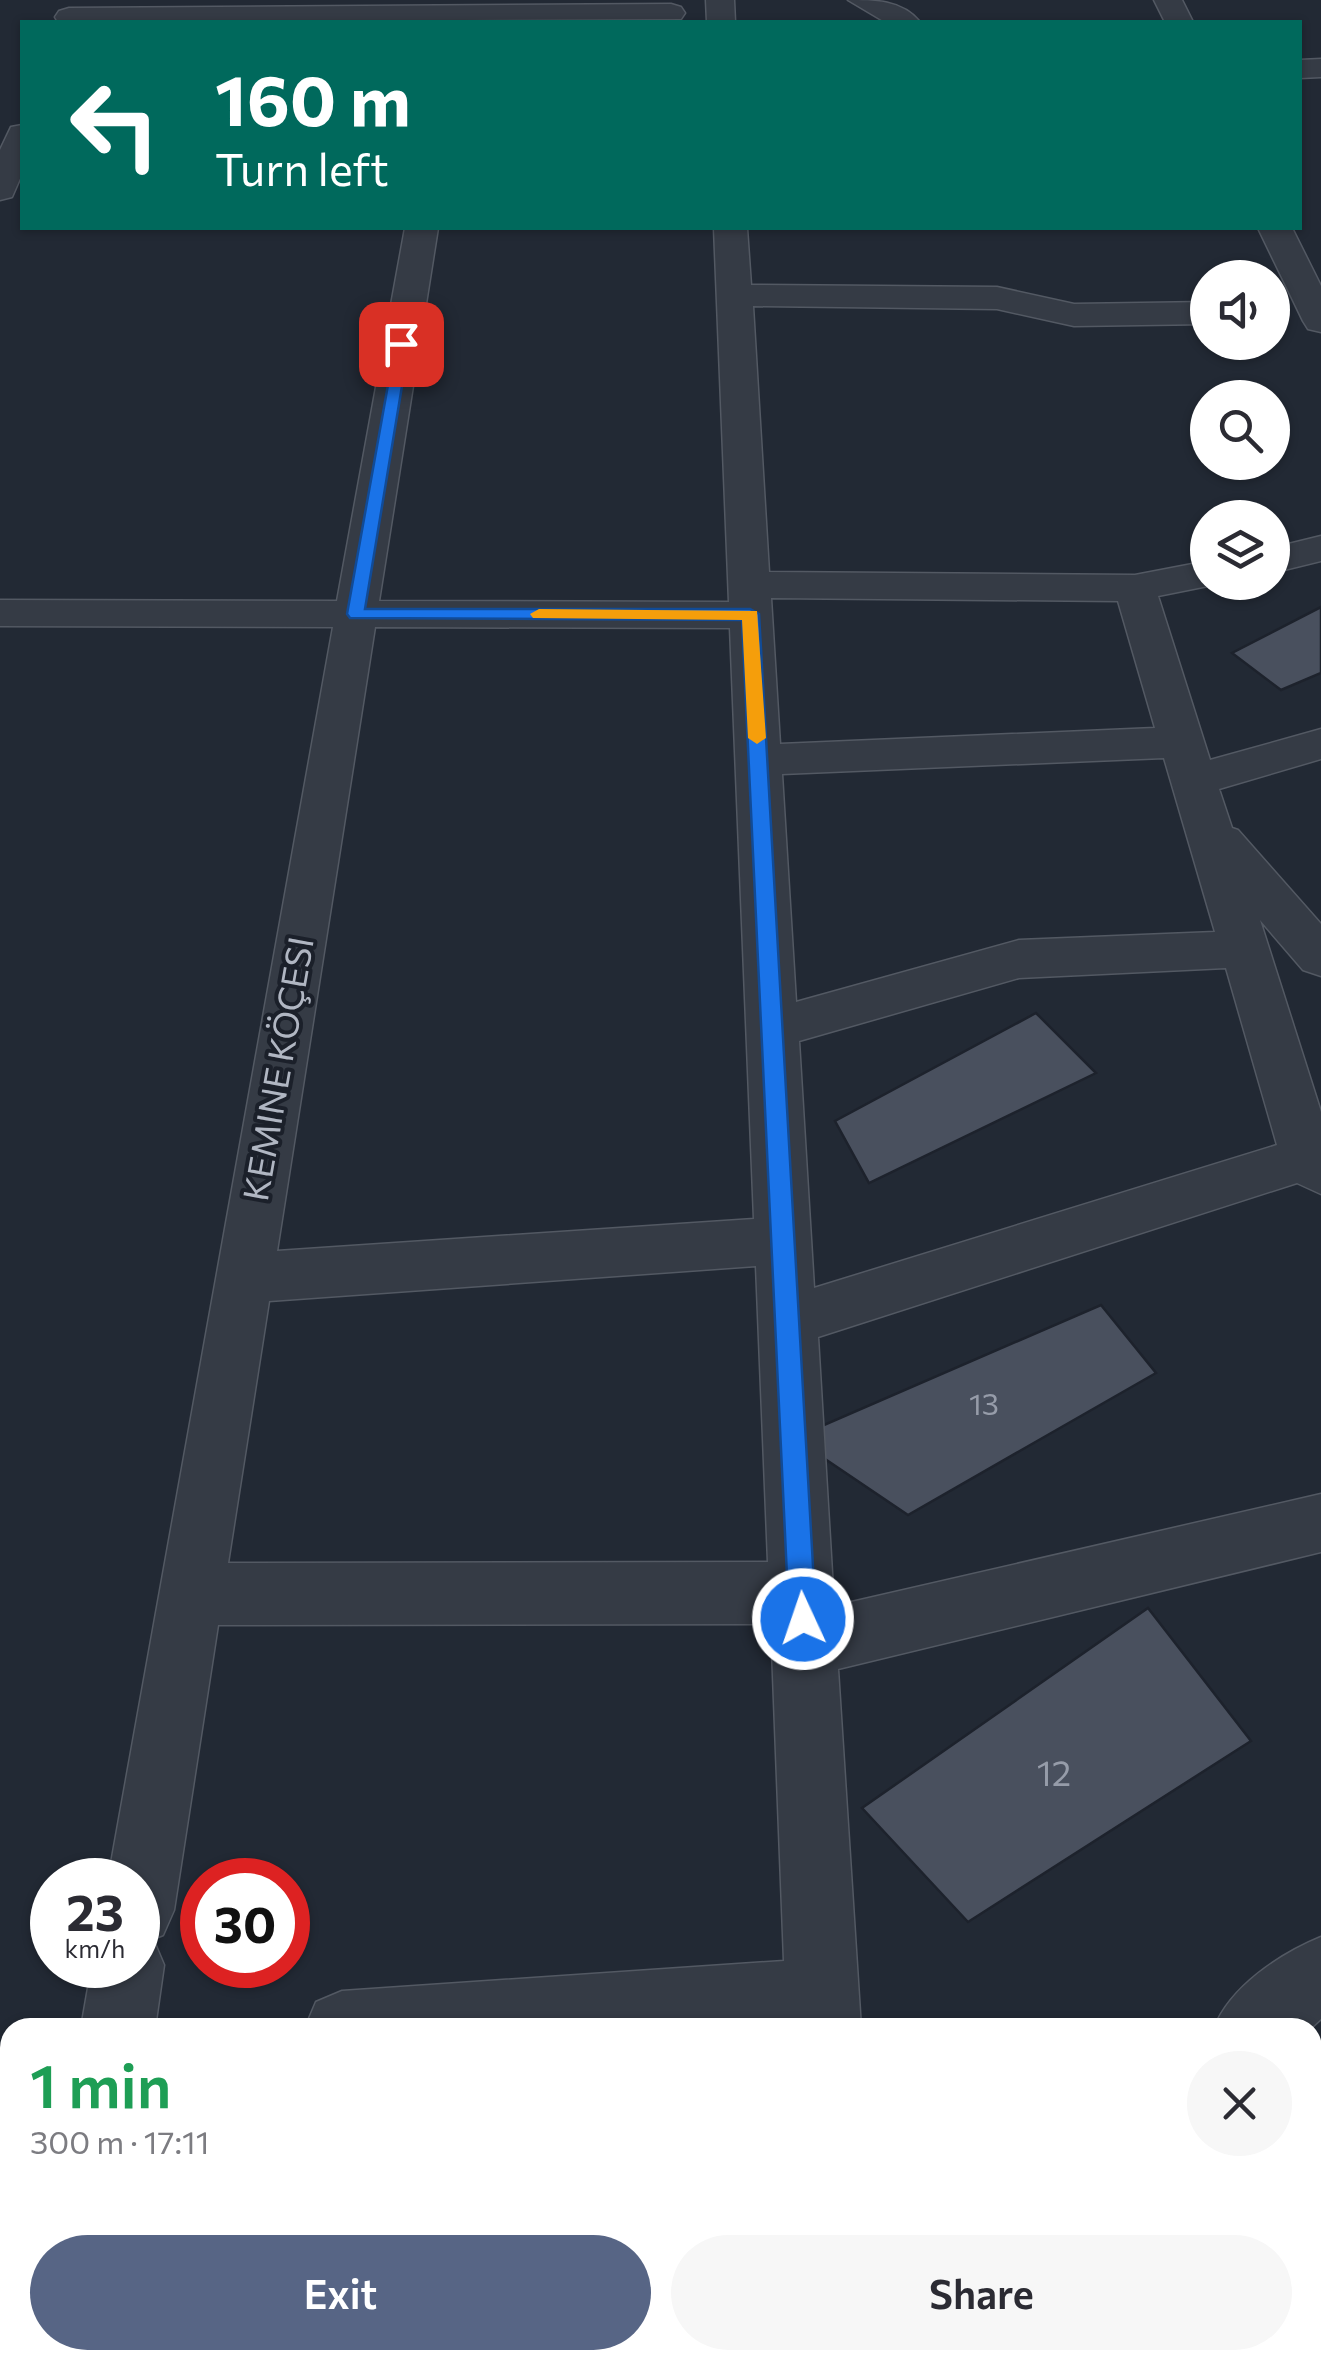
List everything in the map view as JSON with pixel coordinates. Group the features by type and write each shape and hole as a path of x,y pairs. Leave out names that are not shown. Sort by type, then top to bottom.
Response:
{"street":[{"path":"862,0 902,20"},
{"path":"70,13 456,18 671,13"},
{"path":"0,190 14,141"},
{"name":"KEMINE KÖÇESI","path":"147,1858 420,230"},
{"path":"625,2018 823,2011 732,230"},
{"path":"1276,230 1319,316"},
{"path":"735,294 996,298 1074,314 1190,313"},
{"path":"1290,314 1319,316"},
{"path":"1290,556 1321,548"},
{"path":"0,614 356,614 1135,588 1190,577"},
{"path":"787,1322 1315,1164 1135,588"},
{"path":"758,760 1188,761 1321,744"},
{"path":"1208,826 1321,957"},
{"path":"772,1029 1018,958 1245,949"},
{"path":"244,1278 783,1241"},
{"path":"191,1594 803,1619 1321,1523"},
{"path":"1264,2018 1321,1973"},
{"path":"120,2018 124,1988"}],"building":[{"path":"1321,607 1321,673 1281,690 1232,653"},
{"path":"1036,1013 1096,1073 869,1183 835,1121"},
{"path":"1101,1305 1156,1373 908,1515 794,1438"},
{"path":"1148,1608 1251,1741 968,1922 862,1808"}],"slow traffic":[{"path":"539,614 750,614 757,738"}],"route":[{"path":"401,344 356,614 750,614 803,1619"}]}
